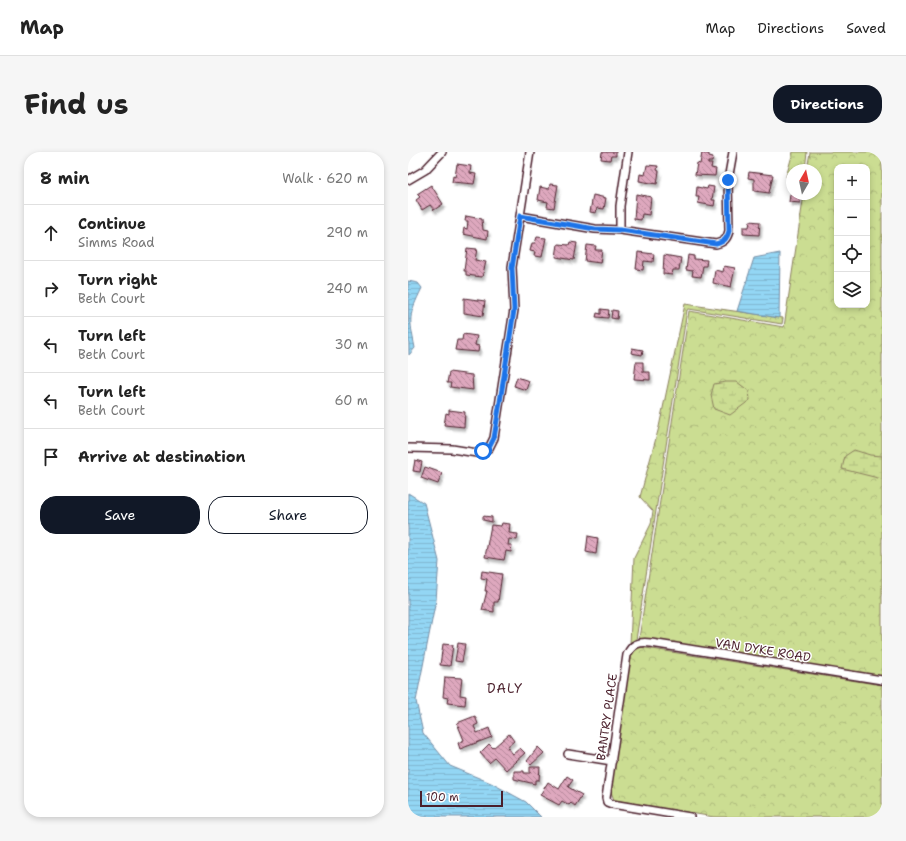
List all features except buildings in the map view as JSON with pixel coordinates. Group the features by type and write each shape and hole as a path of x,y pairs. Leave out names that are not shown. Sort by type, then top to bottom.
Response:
{"street":[{"path":"408,180 425,170 442,152"},
{"path":"408,448 452,449 477,453 489,448 492,443 500,402 514,310 512,268 530,152"},
{"path":"620,230 620,206 628,152"},
{"path":"520,216 595,229 620,230 716,244 723,242 728,238 729,231 728,180 732,152"},
{"name":"VAN DYKE ROAD","path":"641,642 882,680"},
{"name":"BANTRY PLACE","path":"641,642 631,647 626,655 612,761 606,793 607,802 690,817"},
{"path":"568,754 612,761"}],"green space":[{"path":"793,152 807,152 806,164 790,164"},
{"path":"810,152 882,152 882,678 780,667 638,645 689,311 784,327 803,200 822,200 822,164 808,164"},
{"path":"685,304 783,318 782,324 689,309 687,310 636,640 630,644 634,558 651,524 653,511 640,497 659,427"},
{"path":"737,382 749,391 750,400 730,415 714,409 711,395 714,384"},
{"path":"854,450 870,455 882,456 882,479 842,469 845,456"},
{"path":"633,646 882,685 882,817 714,817 614,800 610,789"}],"water":[{"path":"780,253 779,318 737,311 754,258"},
{"path":"408,281 418,283 422,288 414,305 411,317 415,348 409,355"},
{"path":"408,493 424,503 439,561 436,600 416,701 423,733 450,766 491,783 526,802 541,817 408,817"}],"district":[{"name":"DALY","path":"505,688"}],"route":[{"path":"483,451 489,448 494,438 500,402 514,310 512,268 520,216 595,229 620,230 716,244 723,242 728,238 728,180"}]}
